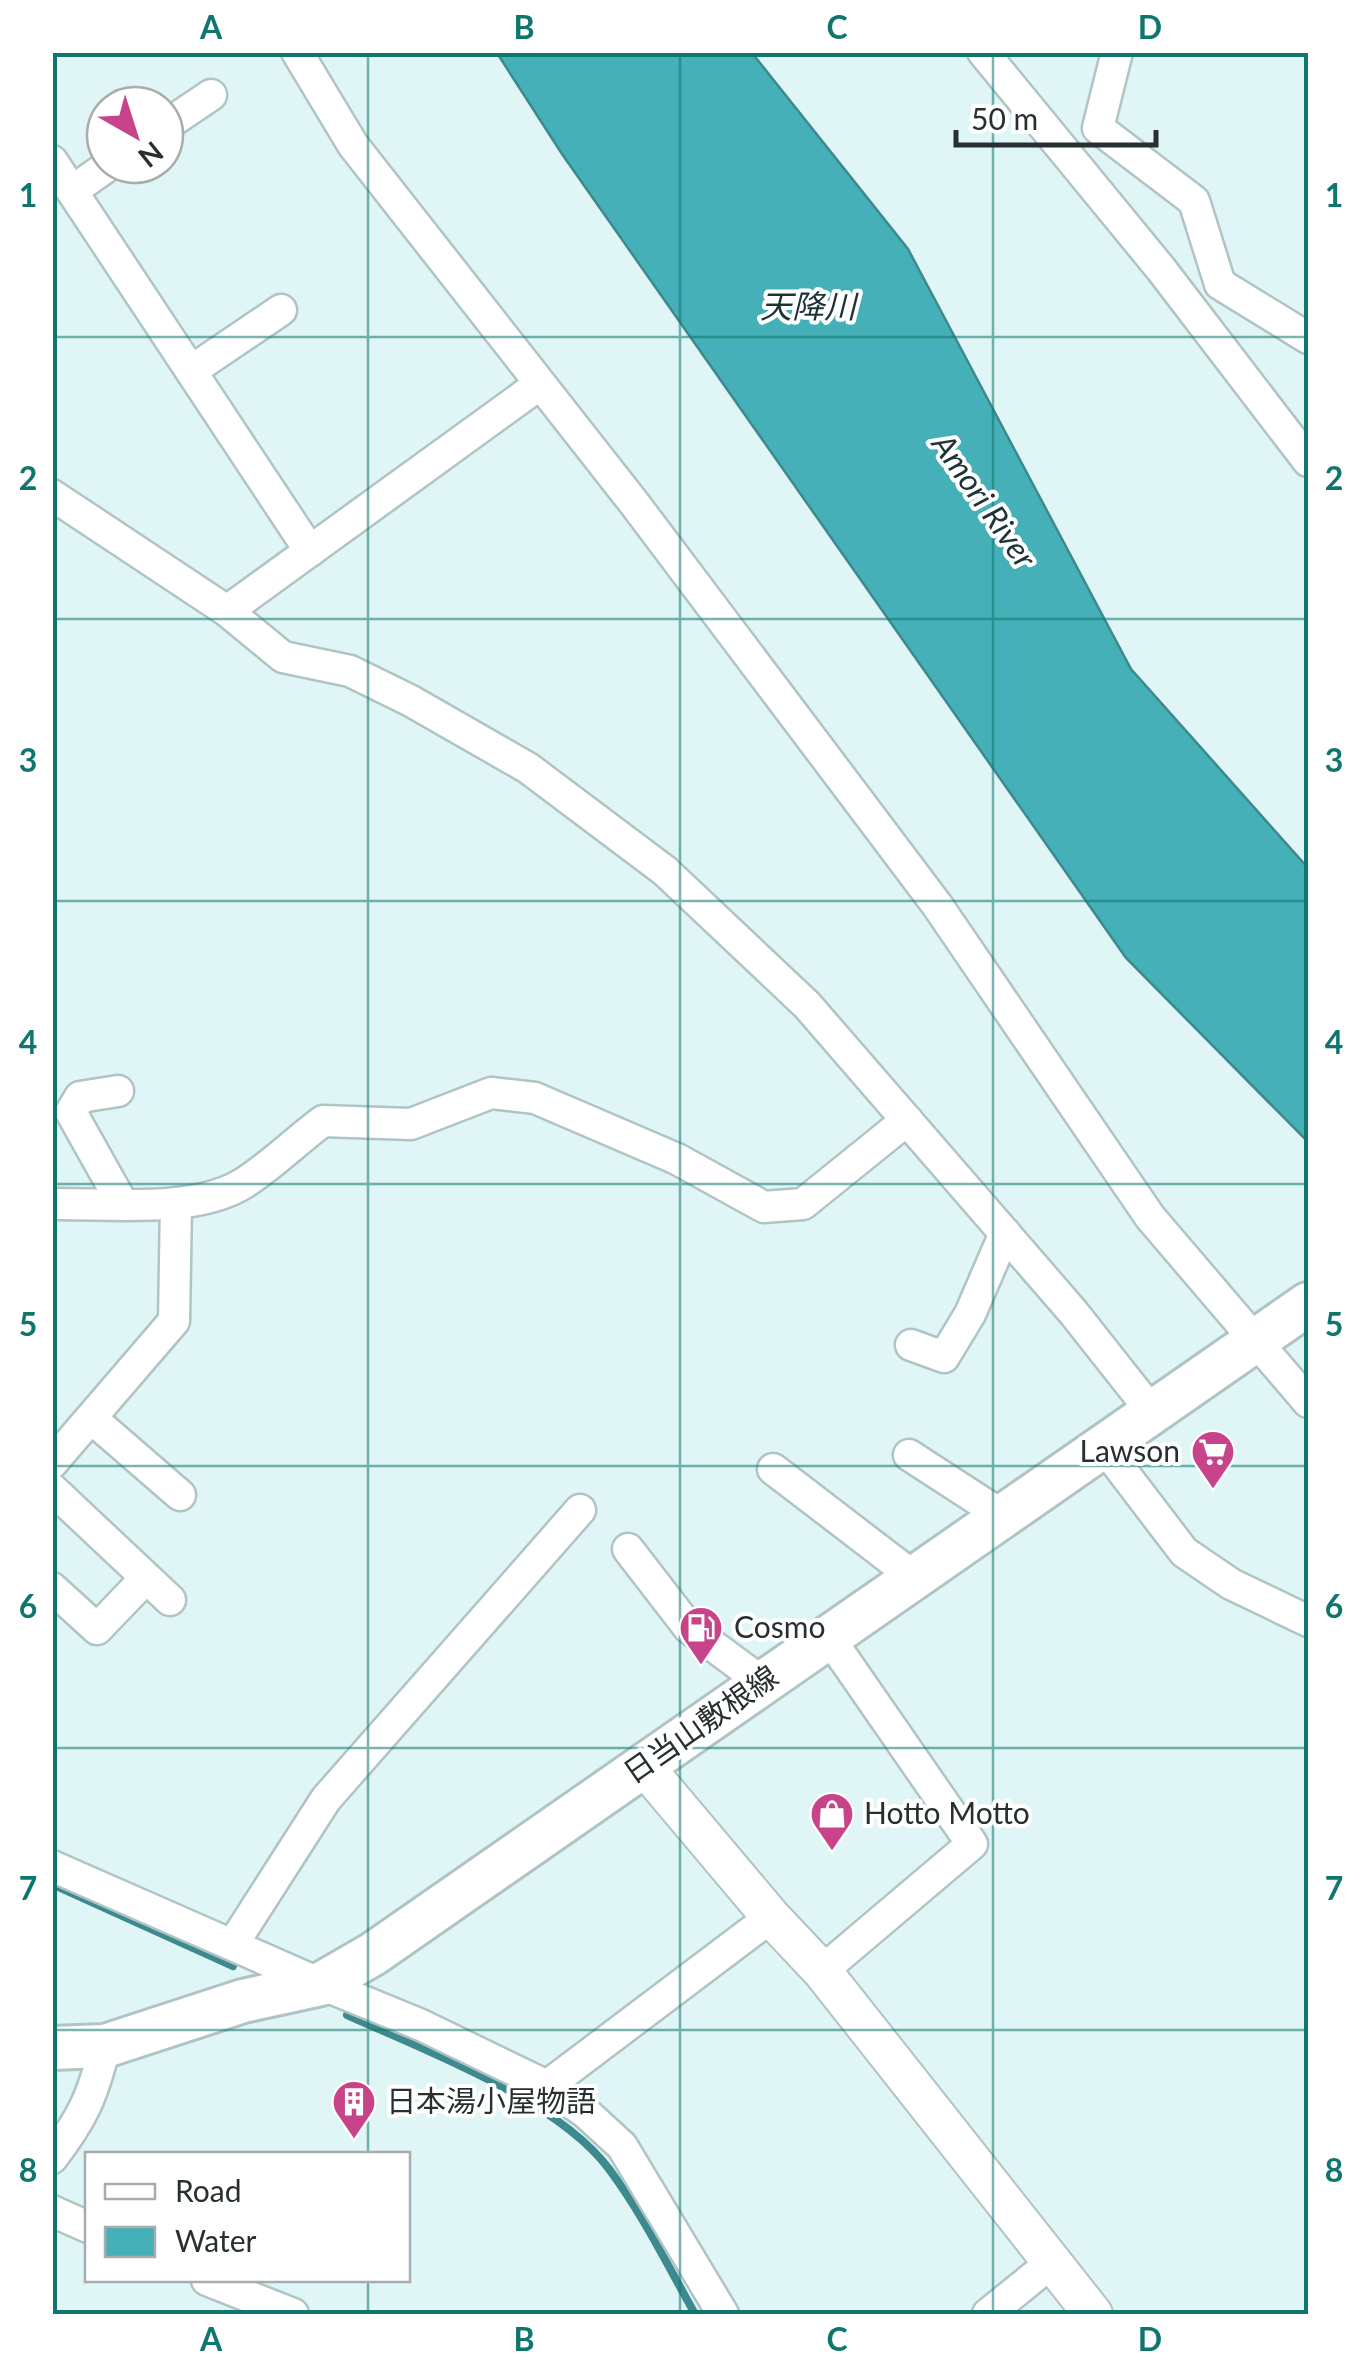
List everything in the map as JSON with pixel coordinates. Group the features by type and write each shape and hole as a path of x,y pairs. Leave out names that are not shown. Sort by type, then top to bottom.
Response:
{"main road":[{"name":"日当山敷根線","path":"52,2048 105,2046 243,2001 321,1984 373,1954 1279,1324"}],"street":[{"path":"297,52 353,145 634,502 937,905 1150,1218 1279,1324 1308,1402"},
{"path":"983,52 1161,269 1308,461"},
{"path":"1116,52 1098,128 1194,200 1220,284 1308,338"},
{"path":"185,112 211,94"},
{"path":"52,161 310,552"},
{"path":"72,191 85,182"},
{"path":"190,371 280,310"},
{"path":"227,611 540,384"},
{"path":"52,495 227,611 283,658 350,671 411,700 528,768 636,848 807,1005 1073,1312 1152,1412"},
{"path":"118,1091 80,1098 72,1112 122,1203"},
{"path":"52,1204 176,1203 242,1185 322,1120 411,1124 491,1093 536,1098 677,1159 764,1207 803,1204 907,1120"},
{"path":"52,1463 174,1320 176,1203"},
{"path":"912,1345 944,1357 970,1314 1005,1233"},
{"path":"91,1418 180,1495"},
{"path":"1104,1447 1184,1552 1230,1584 1308,1621"},
{"path":"910,1455 1003,1516"},
{"path":"774,1469 914,1577"},
{"path":"52,1489 170,1600"},
{"path":"233,1944 326,1798 580,1510"},
{"path":"628,1549 689,1628 762,1682"},
{"path":"52,1588 97,1629 146,1578"},
{"path":"822,1971 972,1844 828,1636"},
{"path":"644,1766 771,1917 822,1971 1092,2314"},
{"path":"52,1866 421,2025 547,2086 586,2113 622,2146 723,2314"},
{"path":"547,2086 771,1917"},
{"path":"52,2158 82,2119 105,2046"},
{"path":"52,2211 85,2225"},
{"path":"988,2314 1051,2263"},
{"path":"211,2282 259,2309 293,2314"}],"water":[{"name":"天降川","path":"497,53 752,53 908,249 1131,669 1308,868 1308,1142 1126,958 562,154"}],"waterway":[{"path":"52,1884 233,1966"},
{"path":"347,2015 488,2079 558,2121 586,2144 633,2203 695,2314"}],"place":[{"name":"Lawson","path":"1213,1490"},
{"name":"Cosmo","path":"701,1666"},
{"name":"Hotto Motto","path":"832,1852"},
{"name":"日本湯小屋物語","path":"354,2140"}],"water label":[{"name":"Amori River","path":"984,501"}]}
